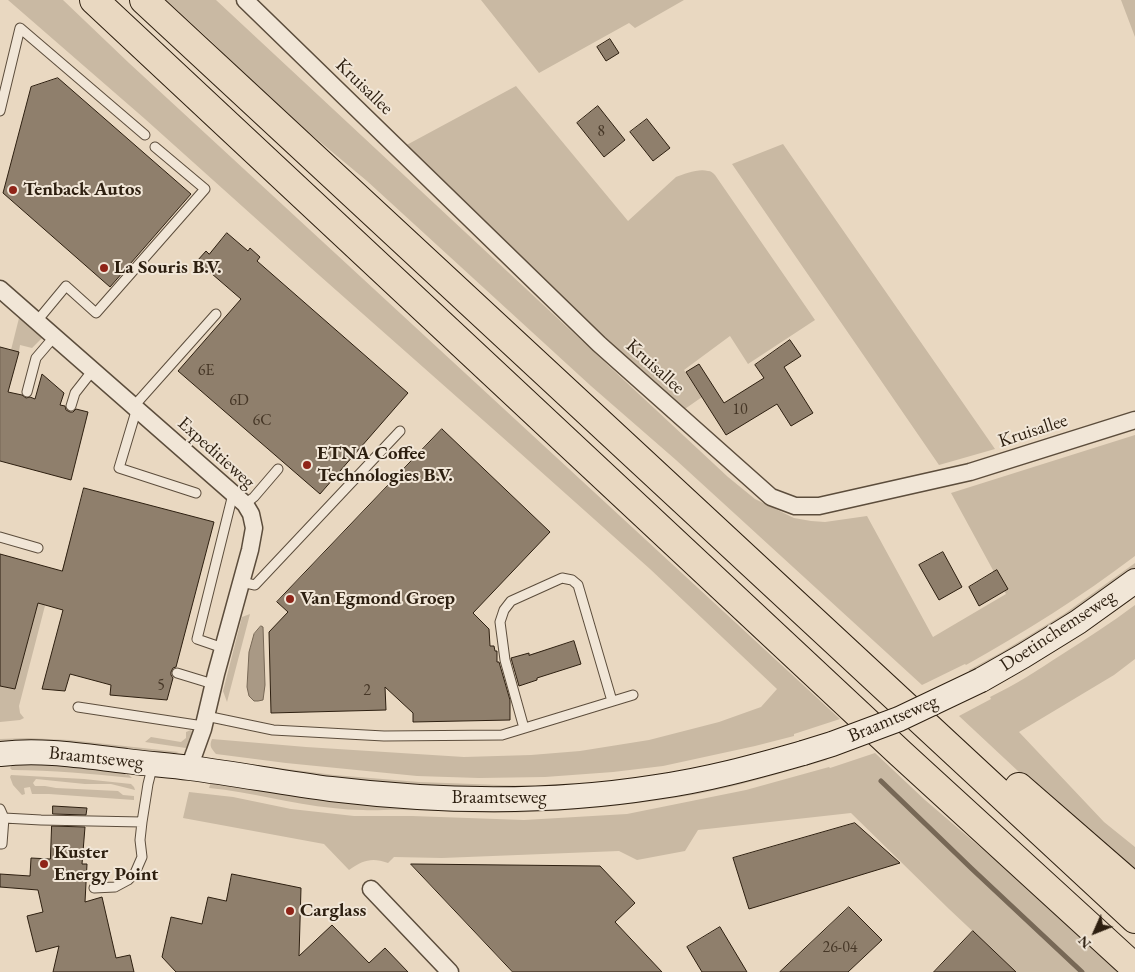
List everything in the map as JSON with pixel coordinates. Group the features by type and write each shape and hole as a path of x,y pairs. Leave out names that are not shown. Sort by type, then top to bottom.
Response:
{"highway":[{"path":"94,0 900,753 1135,968"},
{"path":"144,0 1135,919"},
{"path":"873,676 1006,775 1135,888"}],"street":[{"name":"Kruisallee","path":"245,0 599,344 771,497 795,506 819,506 970,472 1135,420"},
{"name":"Expeditieweg","path":"0,289 239,499 251,514 254,528 250,550 222,648 204,721 189,768"},
{"name":"Doetinchemseweg","path":"981,680 1078,622 1135,581"},
{"name":"Braamtseweg","path":"0,754 53,752 379,793 492,799 562,798 656,787 716,776 802,753 899,719 981,680"},
{"path":"371,888 450,972"}],"lane":[{"path":"0,112 20,28 145,135"},
{"path":"37,321 66,286 96,312 205,189 155,147"},
{"path":"196,493 119,468 135,407 216,314"},
{"path":"27,392 36,358 54,337"},
{"path":"71,406 75,393 93,370"},
{"path":"241,582 256,585 400,432"},
{"path":"222,648 197,639 239,499 254,497 278,469"},
{"path":"0,537 38,548"},
{"path":"524,728 505,660 500,622 504,610 511,601 562,578 572,580 578,585 612,701"},
{"path":"177,673 213,684"},
{"path":"78,707 273,730 384,736 502,735 633,694"},
{"path":"94,888 115,887 128,880 135,873 142,858 140,840 142,822 148,784 154,764"},
{"path":"0,809 4,818 2,844 0,844"},
{"path":"4,818 142,822"}],"shaded area":[{"path":"8,0 63,0 840,719 794,734 794,736 663,766 545,777 479,778 417,776 216,754 211,747 212,739 464,757 580,751 649,740 719,722 761,707 777,689 650,569 145,119"},
{"path":"166,0 216,0 728,477 755,499 794,518 811,521 825,522 867,516 933,637 1006,594 951,493 1135,435 1135,556 1094,586 1031,627 966,665 922,685 367,181 271,101 210,40"},
{"path":"481,0 684,0 635,28 629,23 539,73"},
{"path":"1121,0 1135,0 1135,37"},
{"path":"516,86 628,221 676,177 700,170 713,173 815,320 748,364 730,336 684,370 702,397 682,411 401,148"},
{"path":"783,144 995,449 939,465 732,164"},
{"path":"19,318 23,318 43,337 32,348 20,345 19,352 11,350"},
{"path":"1135,563 1135,569 1075,611 1012,650 970,672 969,670 1064,614"},
{"path":"47,569 54,571 19,706 20,713 24,718 0,722 0,686 15,689"},
{"path":"1135,592 1135,597 1081,635 987,691 986,689"},
{"path":"1135,605 1135,659 1114,675 1019,732 1104,822 1135,847 1135,872 1034,786 959,716 1035,672"},
{"path":"250,614 227,702 223,691 242,617"},
{"path":"261,626 263,627 265,685 263,700 254,701 249,696 247,687 249,652 254,634"},
{"path":"191,730 186,748 145,742 151,737 181,742 186,738 186,732"},
{"path":"0,739 70,740 179,752 170,755 0,745"},
{"path":"875,753 925,800 1035,894 1118,972 1016,972 851,813 698,830 685,851 637,860 619,851 442,858 394,857 388,863 372,860 359,864 349,870 324,844 183,818 189,792 233,797 291,809 354,816 524,820 627,814 746,790 830,768"},
{"path":"826,758 827,760 772,776 699,794 611,806 541,811 495,813 348,809 302,804 209,788 211,782 398,804 805,762 807,765"},
{"path":"224,761 334,775 419,782 525,786 525,788 441,789 332,780"},
{"path":"14,763 120,770 132,778 57,771 12,770 10,768"},
{"path":"11,775 131,784 135,790 111,784 85,784 36,779 33,783 35,786 56,788 118,791 123,795 134,796 134,800 32,794 30,787 24,788 25,794 22,795 13,785"}],"building":[{"path":"610,39 619,53 606,61 597,47"},
{"path":"58,78 191,194 110,287 3,193 31,87"},
{"path":"598,106 625,140 604,157 577,123"},
{"path":"647,119 670,148 653,161 630,132"},
{"path":"227,233 248,251 250,248 260,257 257,261 408,393 320,494 178,371 241,299 197,261 206,251 209,254"},
{"path":"790,340 801,356 784,367 813,413 791,426 777,404 726,435 686,372 699,364 724,403 764,378 755,365"},
{"path":"0,347 19,352 8,392 35,399 42,374 64,393 60,405 65,406 66,410 73,412 76,409 88,412 71,480 0,461"},
{"path":"442,429 550,532 473,613 489,629 490,646 494,646 495,651 497,651 497,662 499,662 510,700 510,720 413,722 413,713 385,687 386,710 271,713 269,632 288,612 277,602"},
{"path":"84,488 214,522 176,667 171,672 173,678 167,700 110,695 111,685 70,674 65,691 42,689 63,610 38,603 15,689 0,686 0,554 62,571"},
{"path":"943,552 962,587 939,600 919,565"},
{"path":"997,570 1008,589 979,606 969,587"},
{"path":"574,641 581,664 537,678 537,680 519,686 511,658 529,653 529,655"},
{"path":"53,806 87,808 86,815 53,814"},
{"path":"855,823 900,863 749,909 733,858"},
{"path":"52,826 85,827 82,864 87,864 85,902 102,897 116,958 130,955 134,972 53,972 59,946 36,952 27,916 43,912 38,890 0,887 0,874 30,876 31,858 50,859"},
{"path":"411,864 600,866 635,903 615,922 662,972 513,972"},
{"path":"232,874 301,888 299,956 332,925 369,963 385,948 408,972 176,972 162,957 171,917 202,924 208,897 226,901"},
{"path":"849,907 882,940 848,972 780,972"},
{"path":"720,927 747,972 702,972 687,947"},
{"path":"973,931 1016,972 934,972"}],"waterway":[{"path":"881,781 1082,972"}],"place":[{"name":"Tenback Autos","path":"13,190"},
{"name":"La Souris B.V.","path":"104,268"},
{"name":"ETNA Coffee Technologies B.V.","path":"307,465"},
{"name":"Van Egmond Groep","path":"290,599"},
{"name":"Kuster Energy Point","path":"44,864"},
{"name":"Carglass","path":"290,911"}]}
